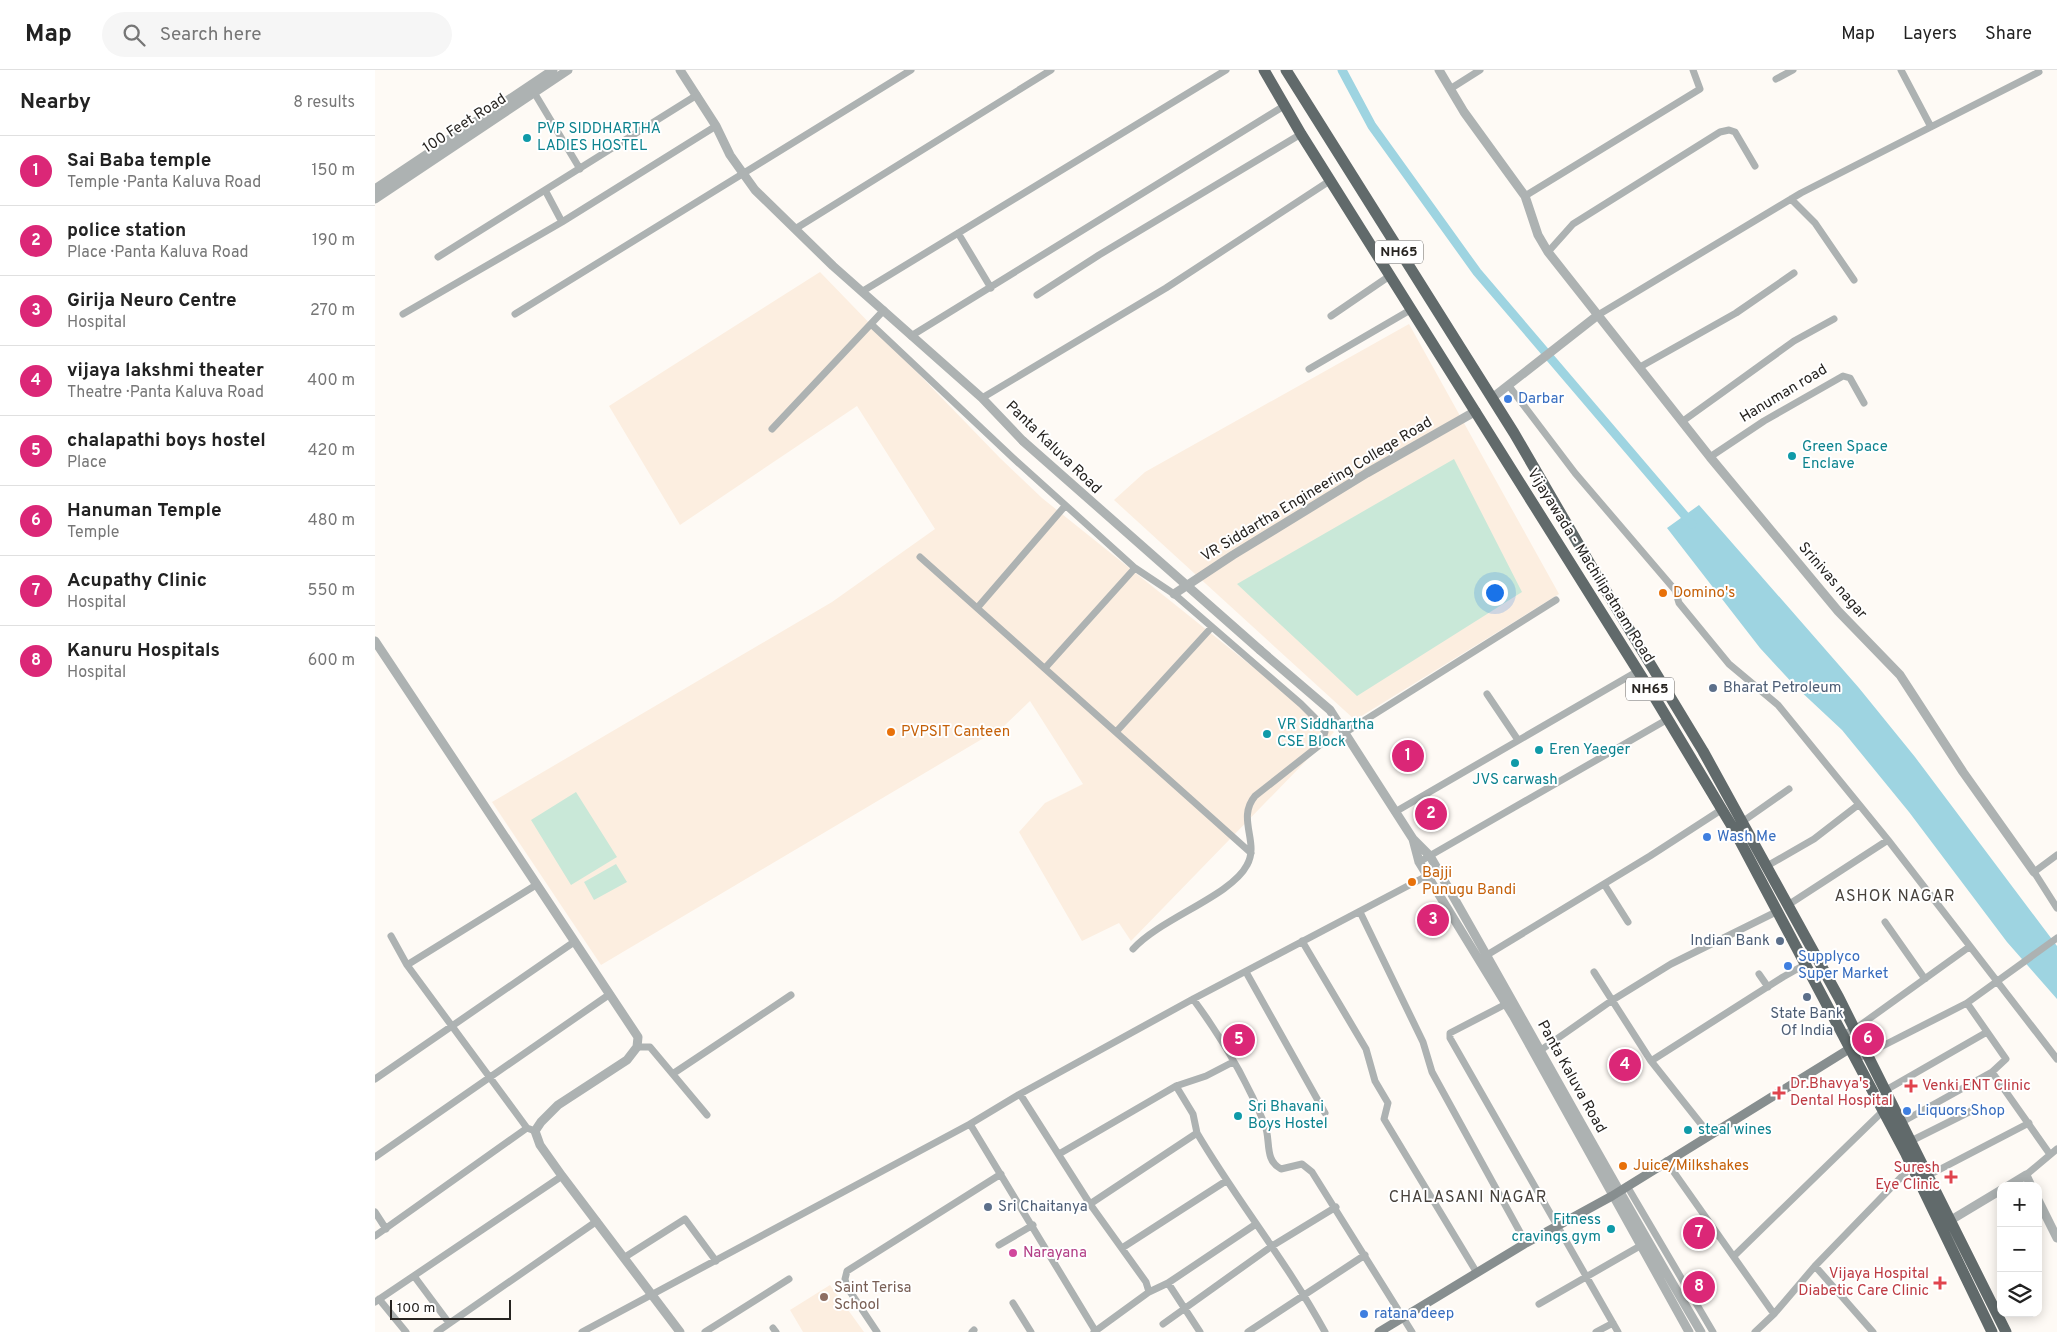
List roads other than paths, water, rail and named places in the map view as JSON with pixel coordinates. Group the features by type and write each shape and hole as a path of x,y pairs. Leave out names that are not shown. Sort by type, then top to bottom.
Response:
{"highway":[{"name":"Vijayawada - Machilipatnam Road","path":"1264,70 1301,134 1413,309 1668,719 1721,810 1783,908 1855,1029 2006,1332"},
{"name":"Vijayawada - Machilipatnam Road","path":"1286,70 1492,398 1703,751 1767,866 1806,964 1911,1166 1993,1332"}],"main road":[{"path":"1379,1332 1557,1225 1627,1186 1861,1042"}],"street":[{"name":"100 Feet Road","path":"375,189 553,70"},
{"name":"100 Feet Road","path":"375,199 535,94 568,70"},
{"name":"Panta Kaluva Road","path":"680,70 716,126 742,174 755,190 911,336 982,398 1023,441 1330,710 1346,732 1413,839 1430,856 1541,1050 1615,1193 1640,1246 1689,1332"},
{"path":"515,314 911,70"},
{"path":"795,228 1051,70"},
{"path":"863,291 1226,70"},
{"name":"Srinivas nagar","path":"1439,70 1464,112 1525,196 1537,235 1548,252 1640,366 1709,457 1838,611 1900,675 1963,772 2033,872"},
{"path":"1450,89 1480,70"},
{"path":"1525,196 1700,89 1693,70"},
{"path":"1776,79 1793,70"},
{"path":"1901,70 1931,127"},
{"path":"1492,398 1598,314 1791,199 2039,72"},
{"path":"535,94 580,168"},
{"path":"438,257 697,95"},
{"path":"911,336 1284,106"},
{"path":"403,314 562,222 716,126"},
{"path":"1548,252 1573,224 1720,132 1729,130 1735,132 1755,166"},
{"path":"1037,295 1099,255 1301,134"},
{"path":"982,398 1166,288 1331,180"},
{"path":"545,190 562,222"},
{"path":"1791,199 1815,223 1854,280"},
{"path":"958,233 991,288"},
{"path":"1640,366 1736,313 1793,273"},
{"path":"1331,316 1391,275"},
{"path":"1309,369 1413,309"},
{"path":"771,429 884,310"},
{"path":"1683,421 1794,341 1834,319"},
{"path":"871,324 1065,506 1135,568 1174,594 1301,704 1317,720 1325,732 1321,744 1255,796 1249,804 1247,816 1251,853 1248,865 1229,885 1150,932 1133,949"},
{"name":"Hanuman road","path":"1709,457 1764,421 1843,376 1850,378 1864,403"},
{"path":"1509,386 1575,473 1675,590 1679,603 1729,664 1777,705 1888,840 1996,983 2057,1059"},
{"name":"VR Siddartha Engineering College Road","path":"1174,594 1233,555 1350,484 1476,411"},
{"path":"979,607 1065,506"},
{"path":"921,557 1046,667 1251,853"},
{"path":"1046,667 1135,568"},
{"path":"1346,732 1556,600"},
{"path":"1116,732 1211,628"},
{"path":"375,641 638,1037 637,1047 627,1060 558,1105 541,1122 375,1236"},
{"path":"1395,812 1638,671"},
{"path":"1487,694 1518,740"},
{"path":"1419,862 1668,719"},
{"path":"1742,822 1789,789"},
{"path":"1767,866 1814,838 1858,805"},
{"path":"1487,955 1721,810"},
{"name":"Panta Kaluva Road","path":"1413,839 1414,851 1419,862 1506,1004 1615,1193 1701,1332"},
{"path":"1541,1050 1611,1001 1671,964 1783,908 1888,840"},
{"path":"2057,855 2033,872 2057,908"},
{"path":"582,1332 970,1124 1020,1094 1193,999 1438,870"},
{"path":"407,965 536,884"},
{"path":"1604,884 1628,922"},
{"path":"1360,912 1423,1042 1432,1072 1527,1243"},
{"path":"1885,922 1925,979"},
{"path":"391,936 407,965 531,1129 562,1176 680,1332"},
{"path":"1855,1060 1967,1003 2057,938"},
{"path":"1302,941 1366,1049 1375,1081 1388,1104 1384,1119 1477,1273"},
{"path":"375,1079 574,942"},
{"path":"1842,1035 1855,1029 1969,947"},
{"path":"1651,1061 1806,964"},
{"path":"1246,972 1325,1113"},
{"path":"1594,972 1651,1061 1709,1134"},
{"path":"1759,974 1768,987"},
{"path":"375,1157 610,994"},
{"path":"674,1073 791,995"},
{"path":"1193,999 1215,1029 1255,1101 1268,1134 1269,1157 1281,1169 1302,1164 1308,1167 1336,1207 1413,1332"},
{"path":"1902,1122 1992,1072 2006,1058 1967,1003"},
{"path":"1506,1004 1458,1028 1450,1033 1449,1036 1618,1332"},
{"path":"1886,1090 1987,1032"},
{"path":"637,1047 650,1047 674,1073 707,1115"},
{"path":"1059,1154 1176,1086 1206,1076 1233,1062"},
{"path":"1992,1072 2049,1153"},
{"path":"1176,1086 1193,1114 1197,1133 1226,1181 1304,1293 1325,1332"},
{"path":"1020,1094 1090,1204 1146,1282 1149,1292"},
{"path":"1911,1141 1979,1107"},
{"path":"1734,1256 1883,1111"},
{"path":"1929,1175 2029,1123"},
{"path":"970,1124 1033,1225 1095,1332 1149,1292 1168,1283 1257,1224"},
{"path":"1090,1204 1197,1133"},
{"path":"2014,1182 2057,1148"},
{"path":"1666,1161 1774,1314"},
{"path":"1755,1332 1774,1314 1815,1266 1911,1166"},
{"path":"877,1332 847,1286 845,1279 847,1270 1001,1174"},
{"path":"2025,1175 2029,1182"},
{"path":"406,1332 377,1300 562,1176"},
{"path":"1122,1248 1226,1181"},
{"path":"1627,1186 1713,1332"},
{"path":"1951,1220 1997,1192"},
{"path":"2042,1206 2054,1224 2057,1238"},
{"path":"1163,1324 1272,1246 1336,1207"},
{"path":"375,1212 386,1229"},
{"path":"625,1257 685,1218 716,1261"},
{"path":"437,1332 597,1222"},
{"path":"999,1245 1033,1225"},
{"path":"1539,1304 1640,1246"},
{"path":"1248,1332 1304,1293 1365,1255"},
{"path":"1815,1266 1873,1332"},
{"path":"414,1276 449,1323"},
{"path":"705,1332 789,1279"},
{"path":"1168,1283 1200,1332"},
{"path":"1013,1303 1031,1332"},
{"path":"1596,1332 1613,1323"}],"water":[{"path":"1699,505 1859,688 1915,757 2057,946 2057,999 2007,942 1909,812 1842,730 1796,687 1760,648 1667,528"}],"waterway":[{"path":"1342,70 1372,126 1477,272 1692,524"}],"place":[{"name":"PVP SIDDHARTHA LADIES HOSTEL","path":"527,138"},
{"name":"Darbar","path":"1508,399"},
{"name":"Green Space Enclave","path":"1792,456"},
{"name":"Domino's","path":"1663,593"},
{"name":"Bharat Petroleum","path":"1713,688"},
{"name":"PVPSIT Canteen","path":"891,732"},
{"name":"VR Siddhartha CSE Block","path":"1267,734"},
{"name":"Eren Yaeger","path":"1539,750"},
{"name":"Sai Baba temple","path":"1408,756"},
{"name":"JVS carwash","path":"1515,763"},
{"name":"police station","path":"1431,814"},
{"name":"Wash Me","path":"1707,837"},
{"name":"Bajji Punugu Bandi","path":"1412,882"},
{"name":"Girija Neuro Centre","path":"1433,920"},
{"name":"Indian Bank","path":"1780,941"},
{"name":"Supplyco Super Market","path":"1788,966"},
{"name":"State Bank Of India","path":"1807,997"},
{"name":"Hanuman Temple","path":"1868,1039"},
{"name":"chalapathi boys hostel","path":"1239,1040"},
{"name":"vijaya lakshmi theater","path":"1625,1065"},
{"name":"Venki ENT Clinic","path":"1911,1086"},
{"name":"Dr.Bhavya's Dental Hospital","path":"1779,1093"},
{"name":"Liquors Shop","path":"1907,1111"},
{"name":"Sri Bhavani Boys Hostel","path":"1238,1116"},
{"name":"steal wines","path":"1688,1130"},
{"name":"Juice/Milkshakes","path":"1623,1166"},
{"name":"Suresh Eye Clinic","path":"1951,1177"},
{"name":"Sri Chaitanya","path":"988,1207"},
{"name":"Fitness cravings gym","path":"1611,1229"},
{"name":"Acupathy Clinic","path":"1699,1233"},
{"name":"Narayana","path":"1013,1253"},
{"name":"Vijaya Hospital Diabetic Care Clinic","path":"1940,1283"},
{"name":"Kanuru Hospitals","path":"1699,1287"},
{"name":"Saint Terisa School","path":"824,1297"},
{"name":"ratana deep","path":"1364,1314"}],"district":[{"name":"ASHOK NAGAR","path":"1895,897"},
{"name":"CHALASANI NAGAR","path":"1468,1198"}]}
